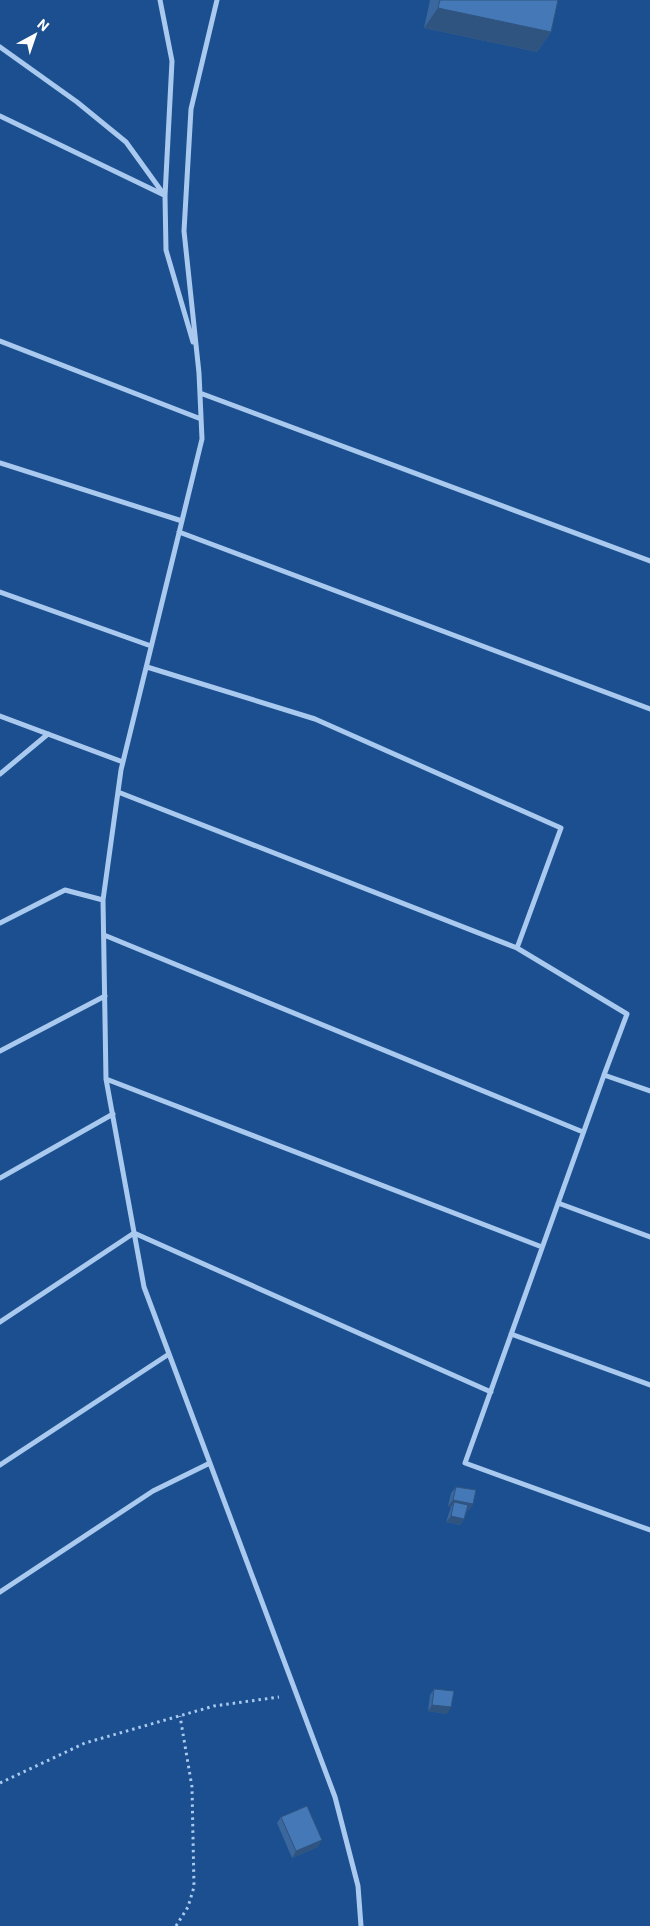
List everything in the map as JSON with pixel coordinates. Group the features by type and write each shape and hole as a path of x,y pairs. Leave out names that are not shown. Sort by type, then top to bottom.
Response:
{"street":[{"path":"160,0 172,61 165,196 166,250 197,355"},
{"path":"217,0 191,109 184,230 197,355 202,439 123,762 118,792 103,900 106,1079 144,1287 336,1797 358,1886 361,1926"},
{"path":"0,47 77,102 126,142 165,196"},
{"path":"0,116 165,196"},
{"path":"0,341 201,419"},
{"path":"200,393 650,561"},
{"path":"0,463 182,521"},
{"path":"179,532 650,709"},
{"path":"0,592 151,646"},
{"path":"147,667 315,720 561,828 517,948"},
{"path":"0,716 123,762"},
{"path":"0,774 48,734"},
{"path":"118,792 517,948 627,1014 465,1463 650,1530"},
{"path":"0,923 65,890 103,900"},
{"path":"104,935 583,1132"},
{"path":"0,1051 105,996"},
{"path":"604,1075 650,1091"},
{"path":"106,1079 542,1247"},
{"path":"0,1178 113,1114"},
{"path":"558,1203 650,1237"},
{"path":"0,1322 134,1233"},
{"path":"134,1233 491,1392"},
{"path":"511,1334 650,1384"},
{"path":"0,1465 169,1354"},
{"path":"0,1592 153,1491 210,1463"}],"path":[{"path":"0,1784 85,1743 214,1706 297,1695"},
{"path":"176,1926 188,1907 194,1887 192,1787 180,1716"}],"building":[{"path":"440,0 558,0 551,32 438,8"},
{"path":"456,1487 476,1490 473,1504 453,1500"},
{"path":"454,1502 468,1505 464,1519 451,1516"},
{"path":"434,1689 454,1691 451,1707 432,1705"},
{"path":"307,1806 322,1840 296,1851 281,1817"}]}
